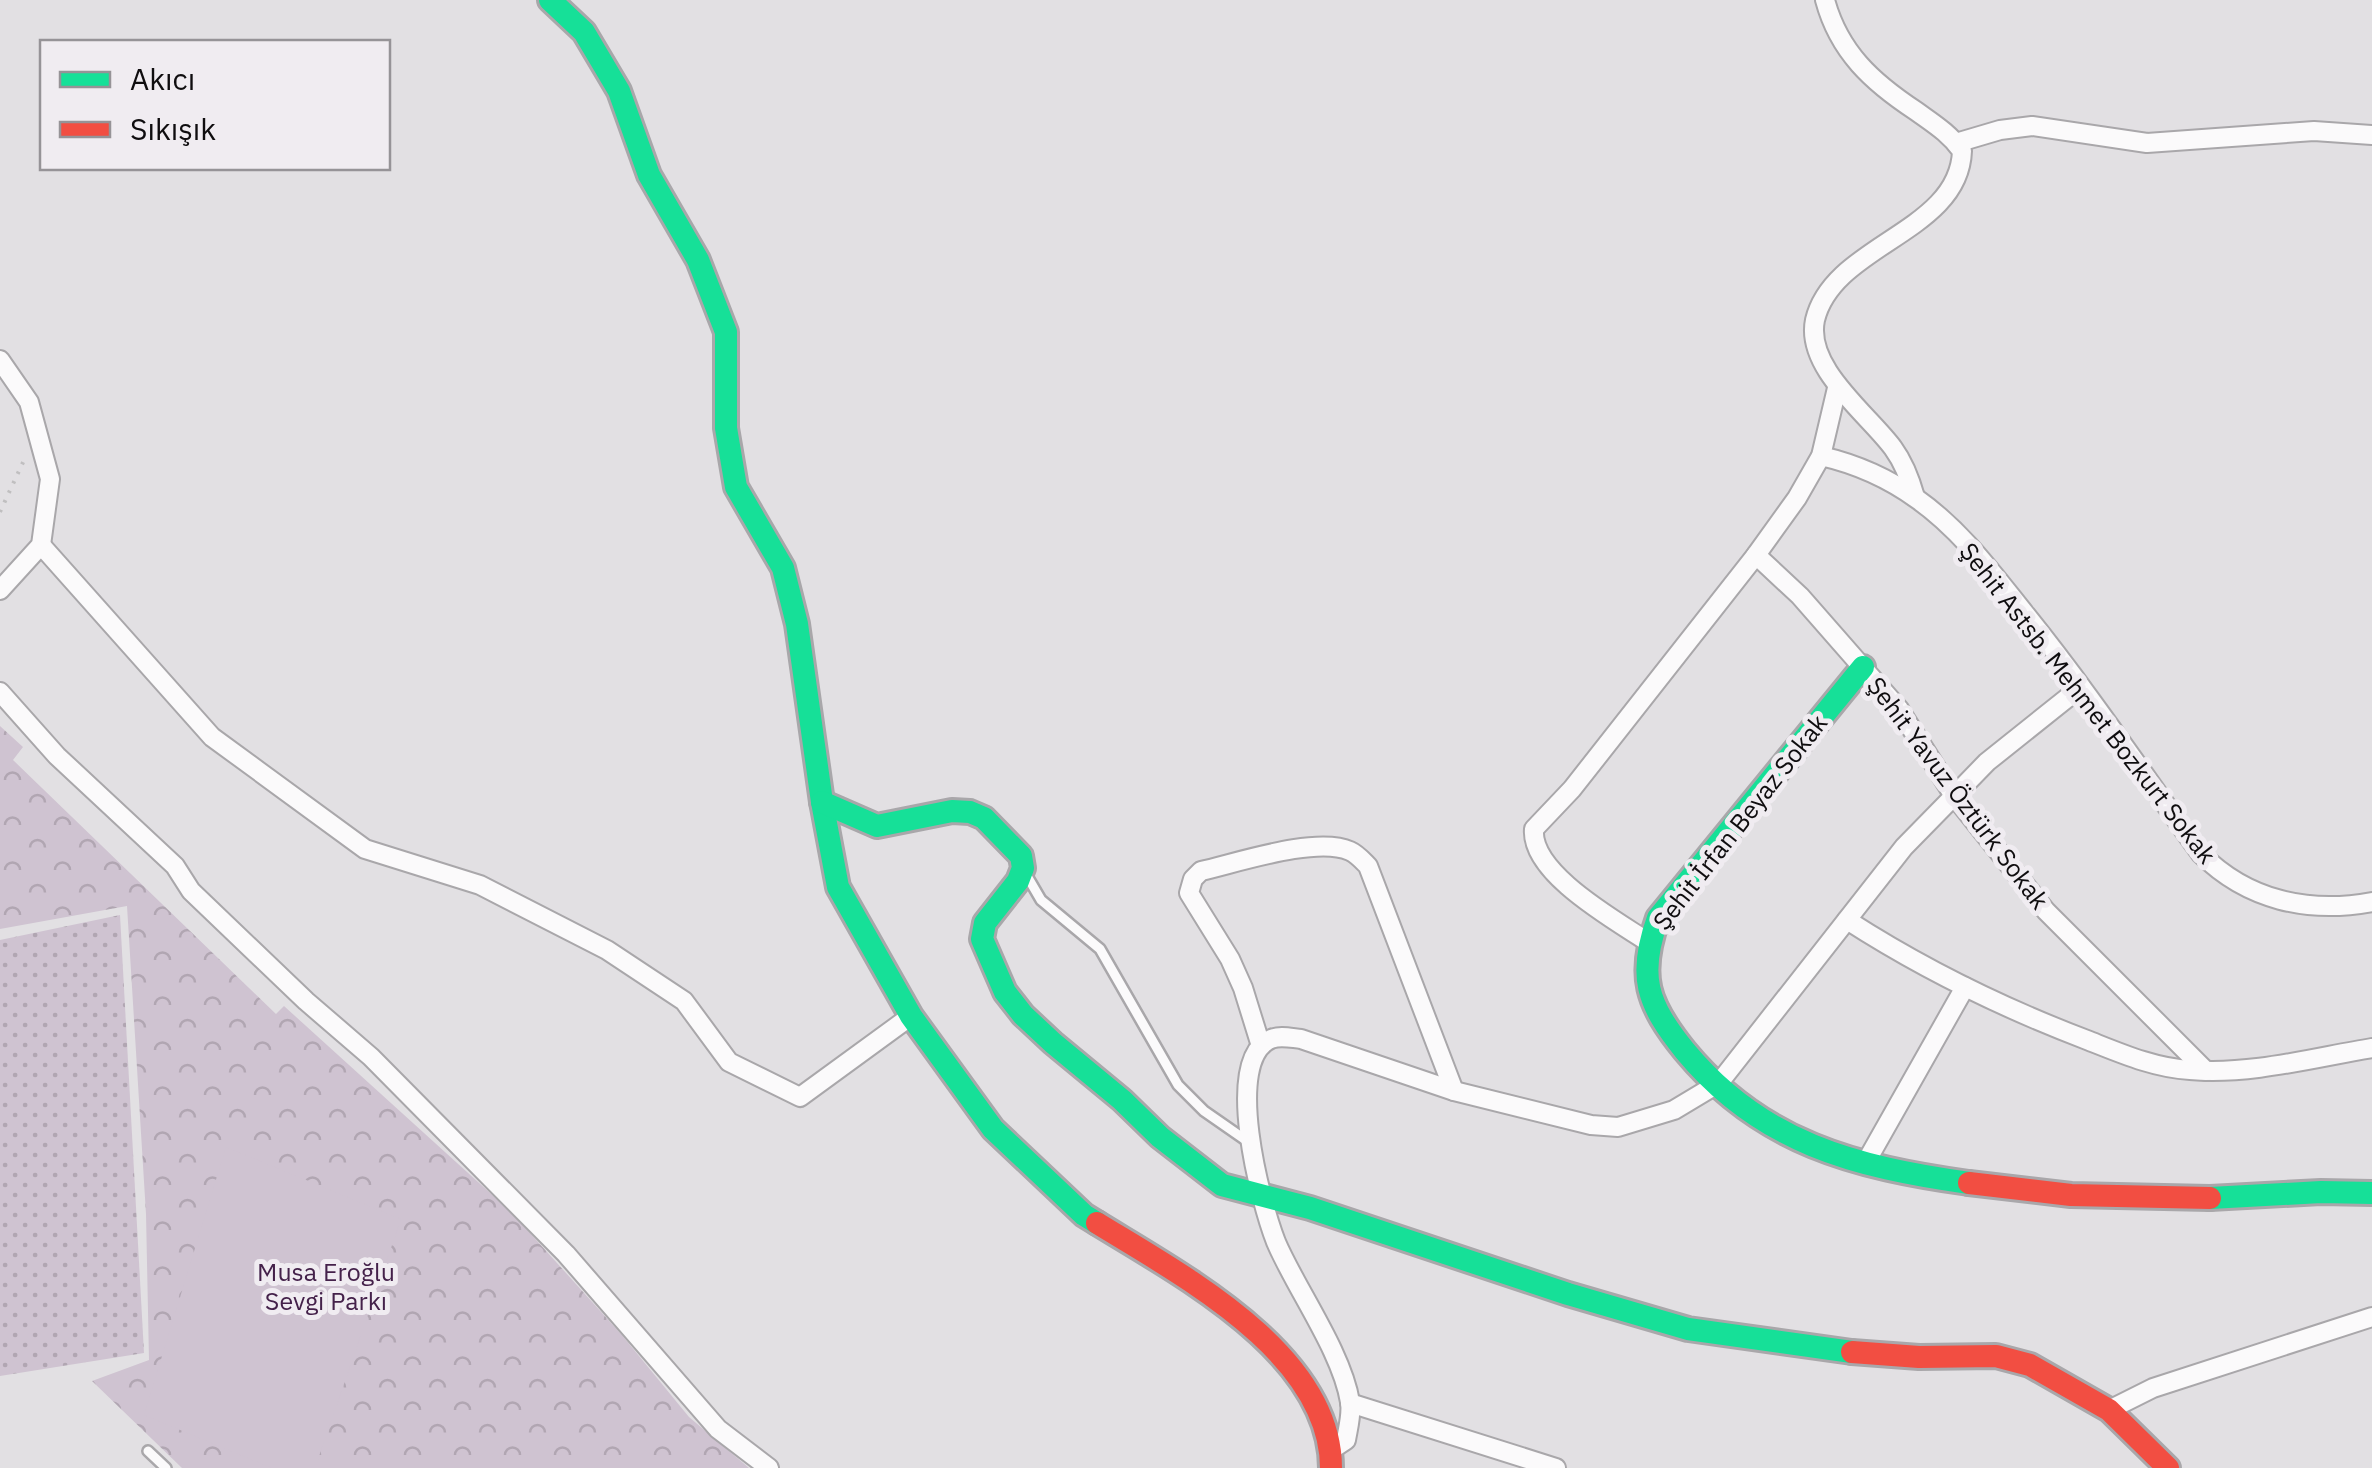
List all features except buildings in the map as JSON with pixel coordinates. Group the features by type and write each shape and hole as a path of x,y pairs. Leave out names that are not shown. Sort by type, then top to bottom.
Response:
{"street":[{"path":"550,0 584,32 619,92 648,175 698,260 726,332 726,428 736,487 783,568 798,624 822,802 838,887 911,1016 994,1129 1084,1215 1210,1294 1294,1369 1320,1411 1331,1459"},
{"path":"1825,0 1832,23 1859,67 1951,134 1962,151 1956,184 1942,202 1856,266 1832,289 1814,324 1817,344 1837,388 1860,408 1896,452 1915,497"},
{"path":"1956,143 2000,130 2032,126 2147,143 2314,131 2372,135"},
{"path":"0,360 28,402 50,479 41,545 0,590"},
{"path":"1648,942 1602,912 1556,873 1535,849 1534,829 1572,789 1797,498 1821,456 1837,388"},
{"name":"Şehit Astsb. Mehmet Bozkurt Sokak","path":"1821,456 1868,470 1915,497 1979,556 2201,854 2220,873 2253,892 2297,904 2372,902"},
{"path":"41,545 212,738 365,849 480,885 607,950 684,1002 729,1062 800,1098 911,1016"},
{"name":"Şehit Yavuz Öztürk Sokak","path":"1756,555 1800,596 1899,709 1954,796 2046,911 2206,1071"},
{"name":"Şehit İrfan Beyaz Sokak","path":"1863,667 1658,918 1648,942 1644,968 1654,1004 1664,1024 1714,1086 1760,1121 1798,1140 1924,1175 2040,1190 2165,1199 2332,1190 2372,1193"},
{"path":"1331,1459 1346,1440 1350,1403 1322,1333 1277,1244 1264,1197 1252,1145 1246,1090 1249,1067 1261,1046 1280,1036 1301,1038 1454,1090 1591,1125 1618,1127 1674,1110 1714,1086 1904,847 1987,762 2080,687"},
{"path":"0,692 57,756 174,866 191,891 371,1057 566,1254 718,1429 769,1468"},
{"path":"822,802 877,826 921,816 970,812 984,818 1021,856 1023,868 1018,881 984,924 982,939 1005,992 1053,1043 1174,1149 1222,1185 1310,1208 1568,1294 1688,1329 1850,1352 1920,1357 1996,1356 2030,1365 2109,1410 2168,1468"},
{"path":"1261,1046 1230,959 1189,892 1193,879 1201,871 1302,849 1334,847 1352,852 1368,866 1454,1090"},
{"path":"1848,920 1898,954 1966,987 2043,1023 2141,1061 2206,1071 2250,1070 2372,1048"},
{"path":"1866,1162 1966,987"},
{"path":"2109,1410 2153,1388 2372,1316"},
{"path":"1350,1403 1556,1468"}],"lane":[{"path":"1023,868 1041,900 1100,950 1178,1084 1204,1110 1252,1145"},
{"path":"148,1451 166,1468"}],"path":[{"path":"0,512 37,432"}],"green space":[{"name":"Musa Eroğlu Sevgi Parkı","path":"0,726 23,747 13,760 276,1014 284,1006 511,1212 621,1334 689,1417 749,1468 182,1468 92,1381 149,1360 146,1214 127,906 0,929"},
{"path":"120,915 144,1353 0,1376 0,940"},
{"path":"226,1147 401,1219 315,1468 272,1468 144,1415"}],"traffic: fast":[{"path":"550,0 584,32 619,91 649,175 698,260 726,332 726,428 736,487 783,568 797,624 838,887 911,1016 993,1129 1097,1223"},
{"path":"1863,667 1658,918 1648,957 1649,989 1662,1019 1685,1051 1714,1082 1778,1129 1813,1146 1887,1169 1969,1183"},
{"path":"822,802 877,826 952,811 984,818 1021,856 1023,868 1018,881 985,923 982,939 1005,992 1053,1043 1160,1137 1222,1185 1310,1208 1568,1294 1688,1329 1852,1352"},
{"path":"2210,1198 2372,1193"}],"traffic: jam":[{"path":"1969,1183 2071,1195 2210,1198"},
{"path":"1097,1223 1209,1294 1280,1354 1307,1389 1324,1427 1331,1468"},
{"path":"1852,1352 1919,1357 1996,1356 2030,1365 2109,1410 2168,1468"}]}
